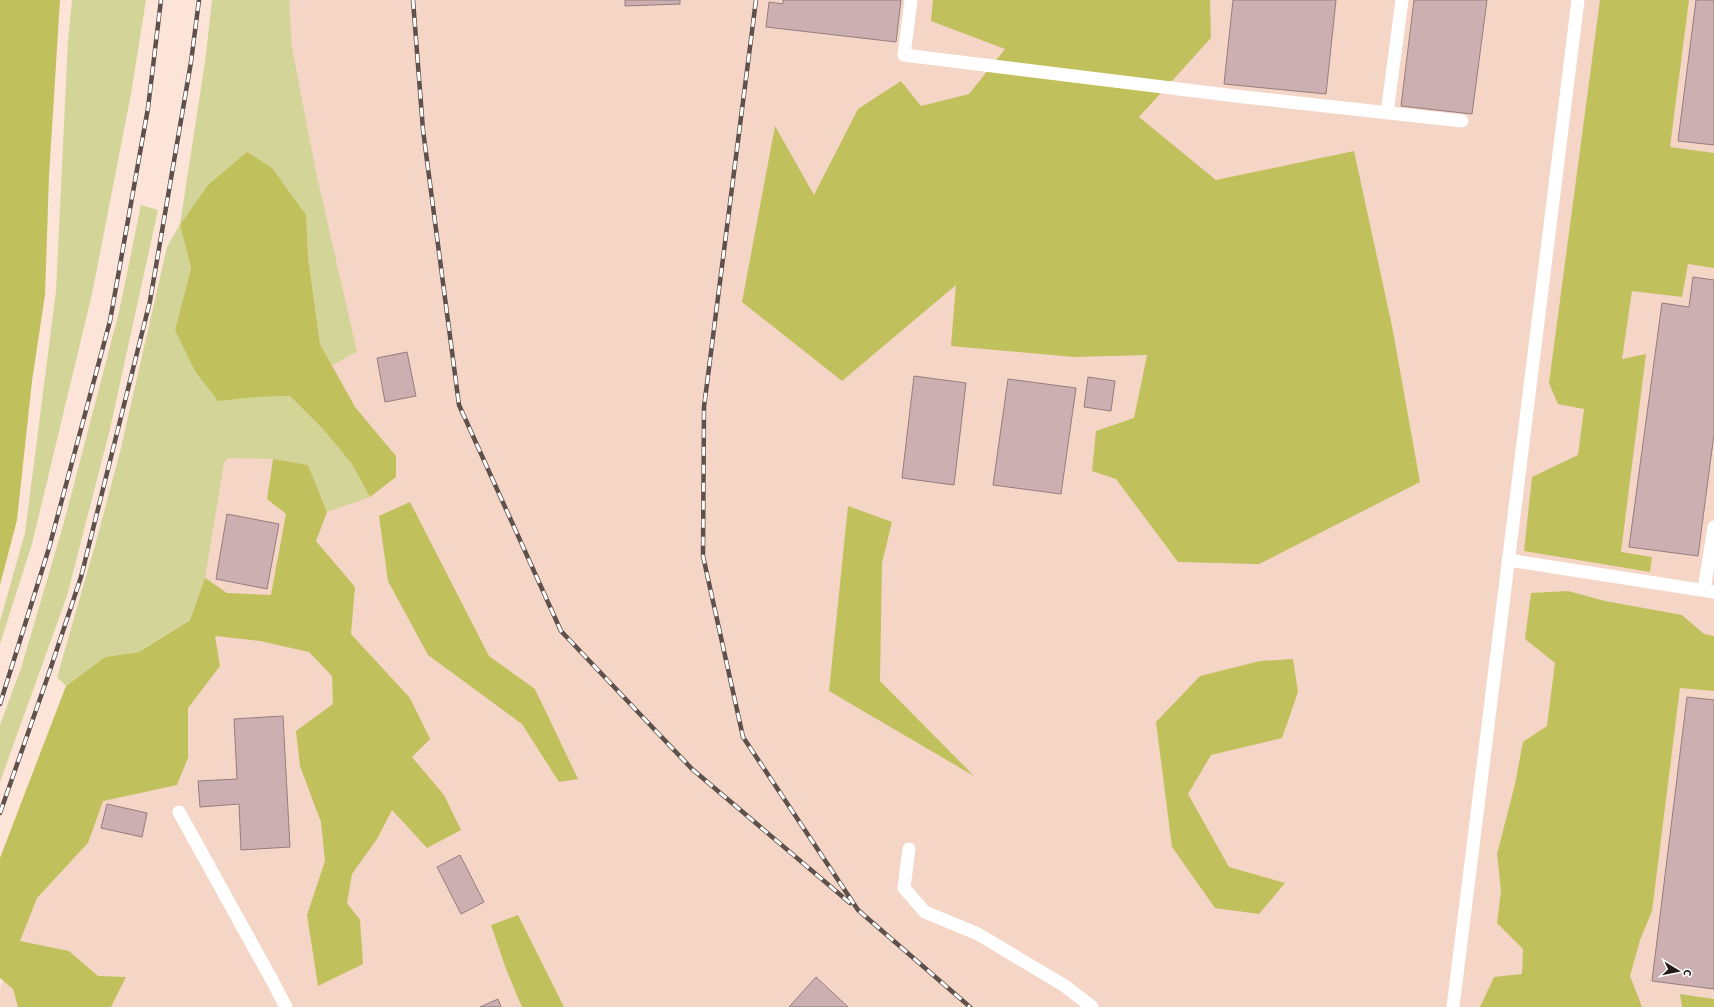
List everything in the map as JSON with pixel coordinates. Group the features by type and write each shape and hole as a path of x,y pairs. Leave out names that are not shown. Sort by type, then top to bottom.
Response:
{"lane":[{"path":"911,0 904,55 1244,97 1462,121"},
{"path":"1387,113 1402,0"},
{"path":"1453,1007 1578,0"},
{"path":"1508,560 1709,591 1714,527"},
{"path":"179,812 274,982 286,1007"},
{"path":"908,850 904,888 925,912 978,934 1065,986 1092,1007"}],"shaded area":[{"path":"0,0 60,0 49,176 45,295 32,381 17,520 0,585"},
{"path":"289,0 1714,0 1714,1007 0,1007 0,989 37,898 88,843 109,737 224,463 228,458"},
{"path":"933,0 1210,0 1211,38 1139,117 1216,180 1354,151 1392,326 1420,482 1259,564 1178,562 1116,479 1092,471 1096,431 1134,418 1147,355 1074,357 951,346 956,285 842,381 742,302 775,126 814,195 858,109 901,81 921,106 969,94 1005,49 931,21"},
{"path":"1600,0 1689,0 1670,147 1714,153 1714,268 1688,264 1682,297 1632,291 1622,359 1646,354 1621,552 1652,557 1650,572 1524,551 1532,477 1578,455 1584,409 1558,404 1549,383"},
{"path":"247,152 272,168 306,215 308,257 320,344 355,407 396,456 396,477 370,497 352,464 323,429 290,396 256,397 218,401 195,371 175,330 191,268 180,225 208,185"},
{"path":"273,459 308,465 327,512 316,541 355,587 351,634 410,698 430,739 412,757 444,795 461,830 427,848 392,810 377,839 352,874 347,903 360,920 363,964 318,986 307,915 325,861 321,822 300,766 296,731 333,704 332,676 309,652 260,641 215,636 220,666 188,708 188,758 177,785 103,801 88,843 37,898 20,941 69,951 98,976 126,977 111,1007 18,1007 13,989 0,978 0,858 66,686 105,657 139,652 190,620 205,578 227,593 271,595 286,514 267,499"},
{"path":"410,502 489,656 535,689 578,779 559,782 522,724 428,655 388,581 379,516"},
{"path":"848,506 892,522 882,563 880,681 974,776 829,691"},
{"path":"1568,591 1605,601 1682,615 1704,634 1714,636 1714,691 1680,688 1652,911 1640,940 1630,976 1642,1007 1480,1007 1494,977 1522,974 1523,949 1497,923 1501,891 1497,854 1515,784 1523,742 1547,726 1555,663 1525,639 1531,593"},
{"path":"1293,659 1298,692 1282,738 1211,755 1188,794 1229,867 1285,883 1259,914 1215,908 1172,847 1156,722 1200,676 1260,661"},
{"path":"518,915 564,1007 522,1007 506,969 491,925"},
{"path":"1680,994 1714,999 1714,1007 1682,1007"}],"green space":[{"path":"72,0 146,0 131,94 92,294 32,544 0,644 0,621 25,533 56,291 68,40"},
{"path":"212,0 289,0 292,48 316,172 357,352 332,365 320,344 308,257 306,215 180,224 205,62"},
{"path":"141,205 158,210 110,429 67,596 0,782 0,725 21,668 63,526 119,312"},
{"path":"180,224 191,268 175,330 256,397 290,396 323,429 352,464 370,497 327,512 308,465 273,459 228,458 224,463 205,578 190,619 139,652 105,657 66,686 57,677 120,452 167,247"}],"building":[{"path":"625,0 680,0 680,4 625,6"},
{"path":"783,0 901,0 896,42 766,27 769,2 783,4"},
{"path":"1233,0 1336,0 1326,94 1224,84"},
{"path":"1414,0 1487,0 1472,114 1401,106"},
{"path":"1696,0 1714,0 1714,145 1678,141"},
{"path":"1693,277 1714,280 1714,434 1698,556 1629,547 1662,303 1689,307"},
{"path":"407,352 416,396 385,402 377,358"},
{"path":"914,376 966,383 954,485 902,478"},
{"path":"1088,377 1115,381 1111,411 1084,407"},
{"path":"1008,379 1076,388 1061,494 993,485"},
{"path":"227,514 279,524 267,589 216,579"},
{"path":"1687,697 1714,700 1714,989 1652,981"},
{"path":"283,716 290,847 241,850 239,804 200,807 198,781 237,779 234,719"},
{"path":"107,804 147,813 142,837 101,828"},
{"path":"460,855 484,902 461,914 437,867"},
{"path":"816,977 848,1007 789,1007"},
{"path":"498,999 501,1007 480,1007"}],"railway":[{"path":"0,704 49,548 110,321 148,108 161,0"},
{"path":"0,813 81,577 150,301 191,62 199,0"},
{"path":"413,0 423,130 459,405 561,631 692,769 850,903"},
{"path":"756,0 704,407 703,556 743,737 858,910 970,1007"}]}
